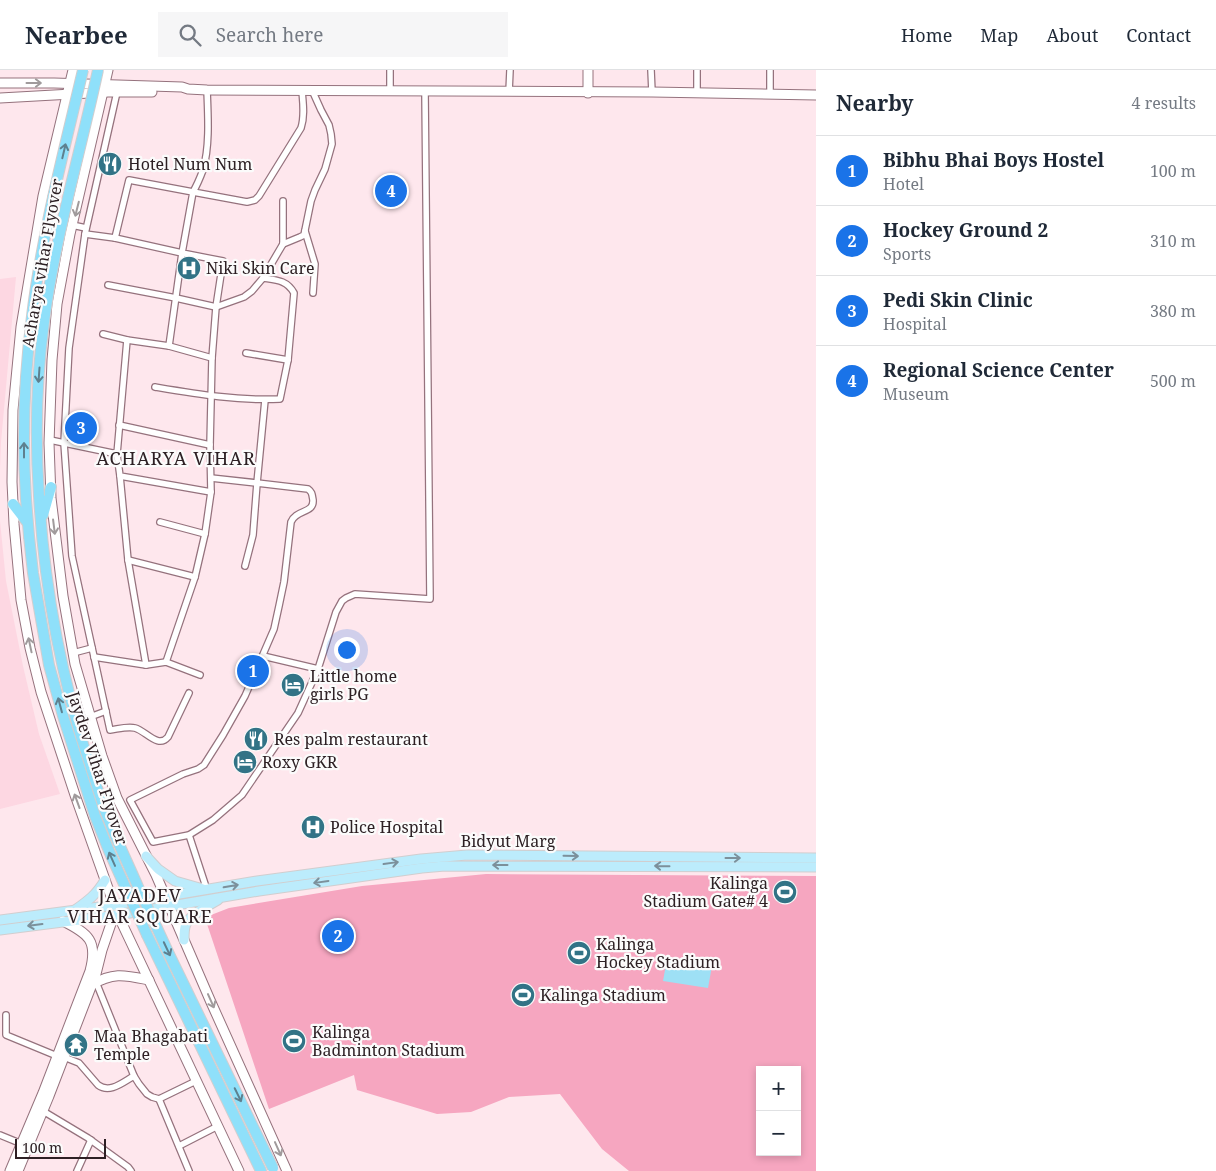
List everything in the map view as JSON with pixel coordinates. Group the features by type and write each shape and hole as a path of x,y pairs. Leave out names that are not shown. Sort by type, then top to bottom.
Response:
{"highway":[{"name":"Acharya vihar Flyover","path":"28,523 24,469 24,417 32,315 44,241 83,70"},
{"name":"Acharya vihar Flyover","path":"41,529 36,425 44,320 61,230 98,70"},
{"path":"41,529 51,487"},
{"path":"13,504 28,523"},
{"name":"Jaydev Vihar Flyover","path":"28,523 33,572 50,665 63,716 94,816 143,927 261,1171"},
{"name":"Jaydev Vihar Flyover","path":"41,529 44,567 61,662 86,755 103,806 169,954 273,1169"}],"main road":[{"name":"Bidyut Marg","path":"0,920 114,905 257,881 421,859 467,855 816,858"},
{"path":"146,856 158,869 175,881 207,890"},
{"name":"Bidyut Marg","path":"0,930 116,915 259,891 445,866 816,867"},
{"path":"72,911 96,894 105,880"},
{"path":"184,940 185,926 188,921 195,914 223,897"}],"street":[{"path":"73,70 43,196 21,328 13,402 13,504 21,600 41,692 73,790 114,905"},
{"path":"108,70 72,225 57,304 52,360 51,487 63,596 73,653 90,717 117,798 165,897 287,1171"},
{"path":"390,70 390,91"},
{"path":"509,92 510,70"},
{"path":"588,70 588,93"},
{"path":"651,70 652,92"},
{"path":"697,70 697,94"},
{"path":"770,70 770,94"},
{"path":"0,82 69,83 117,92 312,90 334,92 652,92 816,95"},
{"path":"0,98 67,95 103,88 182,87 188,90"},
{"path":"169,346 193,192 203,170 206,154 207,90"},
{"path":"283,244 304,234 315,190 325,169 332,144 329,126 312,90"},
{"path":"115,238 129,180 247,202 255,200 301,128 304,109 302,91"},
{"path":"117,92 85,231 69,348 64,443 72,556 110,730 133,727 161,742 168,737 189,693"},
{"path":"211,478 308,489 312,493 313,504 310,509 295,515 291,522 284,582 274,629 240,704 223,735 204,765 130,800 153,842 160,839 189,835 212,820 242,795 298,713 318,668 336,612 342,601 355,594 430,599 425,92"},
{"path":"63,112 71,112 90,119 94,129"},
{"path":"108,285 216,307 244,297 263,278 283,244 282,200"},
{"path":"72,225 85,231 223,261 216,307 212,358 210,445 212,492 195,577 166,662"},
{"path":"305,231 315,264 313,293"},
{"path":"155,387 212,396 265,400 280,399 288,360 294,293 288,284 263,278"},
{"path":"103,334 127,340 169,346 212,358"},
{"path":"127,340 117,454 128,560 146,665"},
{"path":"246,353 288,360"},
{"path":"245,566 253,535 265,400"},
{"path":"119,425 210,445"},
{"path":"50,440 117,454"},
{"path":"120,476 212,492"},
{"path":"160,522 205,534"},
{"path":"128,560 195,577"},
{"path":"73,653 92,648"},
{"path":"263,656 318,668"},
{"path":"94,657 146,665 166,662 200,675"},
{"path":"90,717 106,711"},
{"path":"189,835 207,890"},
{"path":"116,915 149,980 238,1171"},
{"path":"15,1169 22,1144 43,1093 94,983 106,938 116,915"},
{"path":"15,1169 43,1111 93,957 92,945 87,937 81,930 63,921"},
{"path":"94,983 103,978 118,975 149,980"},
{"path":"94,983 134,1076 148,1094 160,1099 196,1081"},
{"path":"6,1015 6,1035 79,1063 98,1085 106,1089 134,1076"},
{"path":"160,1099 189,1171"},
{"path":"43,1111 92,1140 125,1164 131,1171"},
{"path":"179,1146 218,1126"},
{"path":"0,1135 22,1144"},
{"path":"77,1171 92,1140"},
{"path":"122,1171 125,1164"}],"shaded area":[{"path":"16,277 1,442 0,470 0,279"},
{"path":"0,521 6,581 23,666 39,734 60,794 0,809"},
{"name":"Kalinga Stadium","path":"486,874 816,876 816,1171 629,1171 602,1149 560,1094 509,1097 471,1112 437,1114 357,1090 354,1075 269,1109 206,921 211,915 229,908 362,886"}],"water":[{"path":"667,959 712,966 708,988 663,981"}],"place":[{"name":"Hotel Num Num","path":"110,164"},
{"name":"Regional Science Center","path":"391,191"},
{"name":"Niki Skin Care","path":"189,268"},
{"name":"Pedi Skin Clinic","path":"81,428"},
{"name":"Bibhu Bhai Boys Hostel","path":"253,671"},
{"name":"Little home girls PG","path":"293,685"},
{"name":"Res palm restaurant","path":"256,739"},
{"name":"Roxy GKR","path":"245,762"},
{"name":"Police Hospital","path":"313,827"},
{"name":"Kalinga Stadium Gate# 4","path":"785,892"},
{"name":"Hockey Ground 2","path":"338,936"},
{"name":"Kalinga Hockey Stadium","path":"579,953"},
{"name":"Kalinga Stadium","path":"523,995"},
{"name":"Kalinga Badminton Stadium","path":"294,1041"},
{"name":"Maa Bhagabati Temple","path":"76,1045"}],"district":[{"name":"ACHARYA VIHAR","path":"176,458"},
{"name":"JAYADEV VIHAR SQUARE","path":"140,905"}]}
